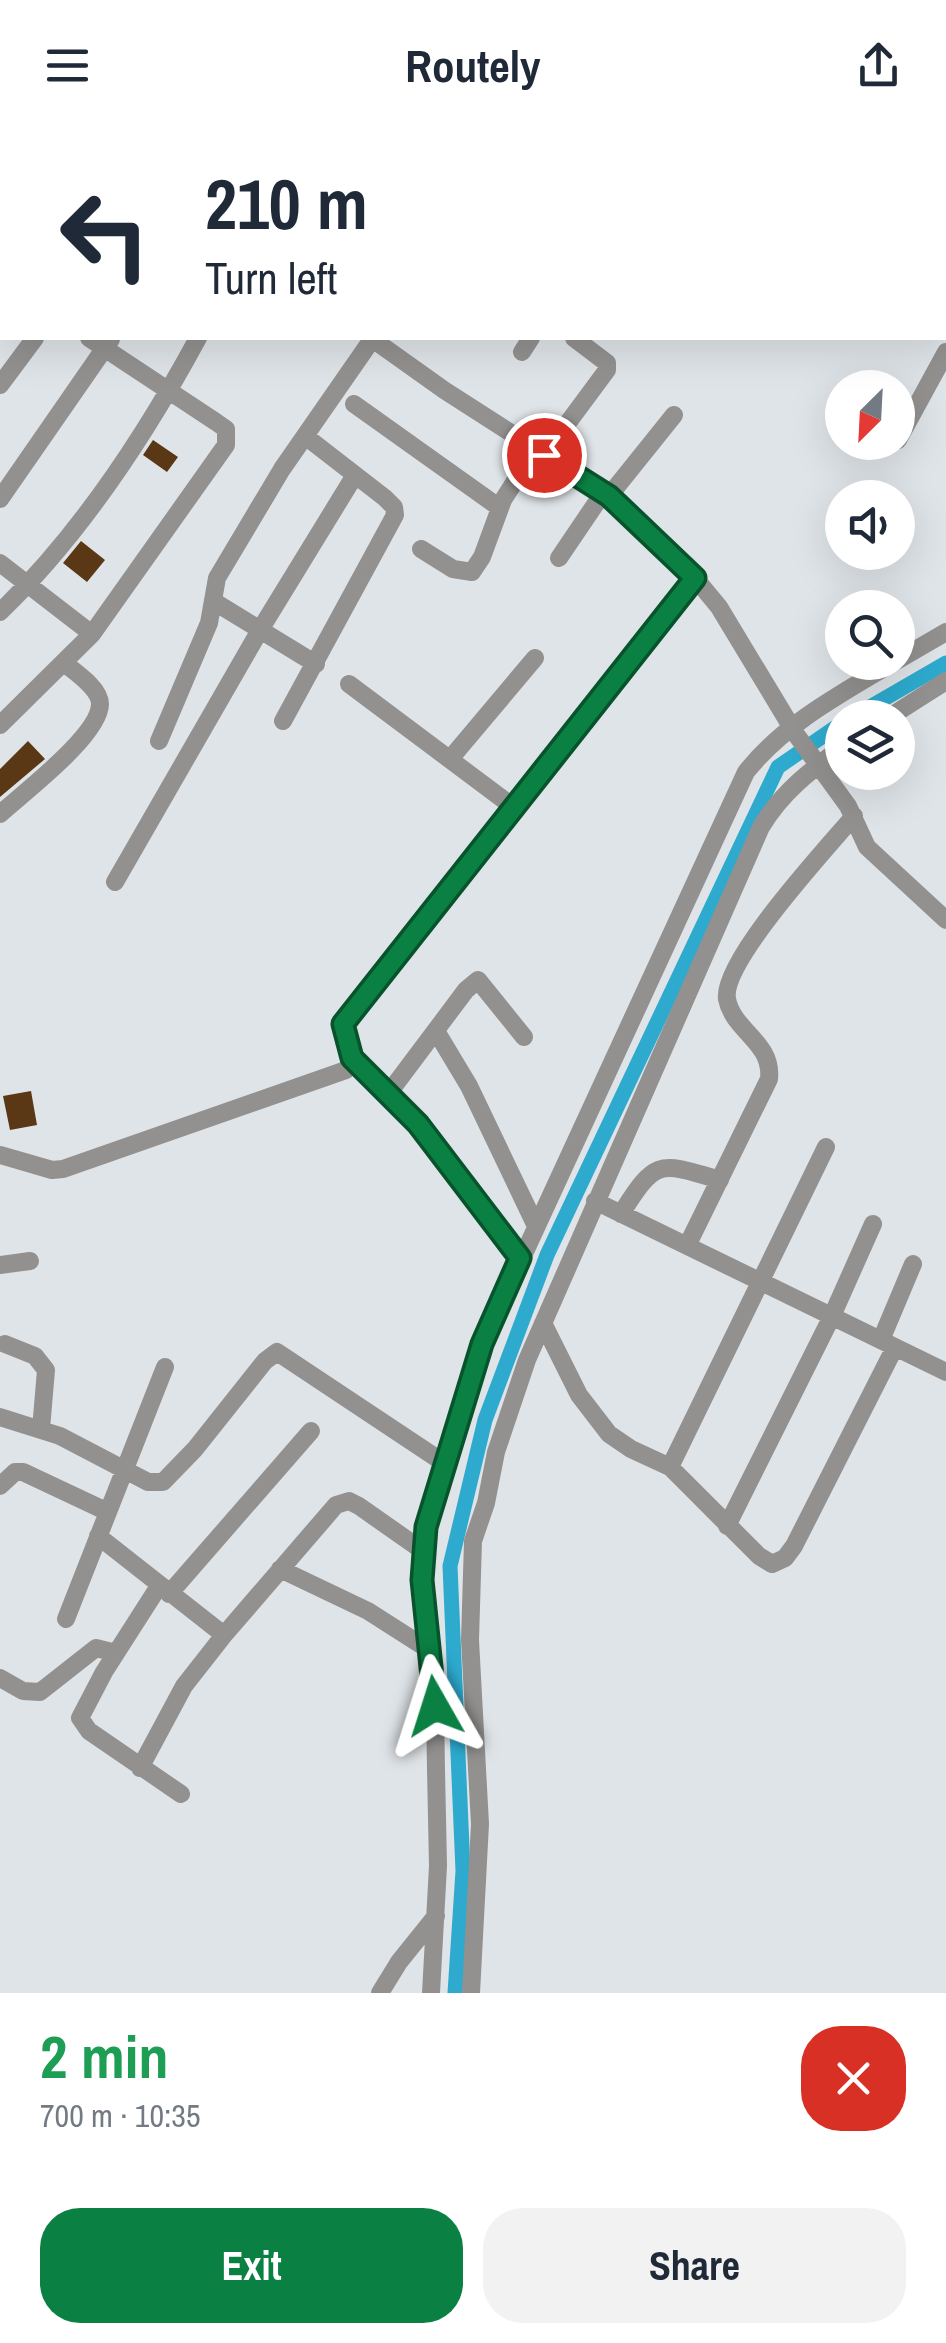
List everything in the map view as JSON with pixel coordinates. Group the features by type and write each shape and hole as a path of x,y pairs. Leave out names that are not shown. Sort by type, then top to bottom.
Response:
{"street":[{"path":"0,385 34,340"},
{"path":"0,612 61,546 150,422 197,340"},
{"path":"159,742 209,622 217,578 305,436 371,340"},
{"path":"375,340 606,494 695,578 732,627 793,730 854,816 876,858 946,920"},
{"path":"421,549 453,568 472,572 482,557 500,508 607,370 606,363 577,340"},
{"path":"0,498 102,341 226,429 226,445 92,634 4,713"},
{"path":"915,407 946,349"},
{"path":"354,404 500,508"},
{"path":"559,558 606,494 674,414"},
{"path":"283,721 396,515 385,498 305,436"},
{"path":"115,882 260,630 355,475"},
{"path":"0,563 92,634"},
{"path":"520,1258 418,1124 352,1058 342,1032 343,1024 695,578"},
{"path":"213,601 316,664"},
{"path":"915,650 946,632"},
{"path":"450,759 535,658"},
{"path":"0,814 77,742 96,716 98,695 64,663"},
{"path":"431,1993 436,1915 435,1706 422,1550 444,1463 482,1344 733,796 755,761 868,680"},
{"path":"915,701 946,682"},
{"path":"349,684 512,806"},
{"path":"471,1993 480,1824 470,1640 473,1541 486,1503 496,1452 543,1323 761,828 782,796 825,756"},
{"path":"686,1246 769,1079 766,1054 727,998 733,969 766,922 854,816"},
{"path":"388,1094 466,990 478,980 524,1037"},
{"path":"436,1031 469,1086 535,1224"},
{"path":"0,1155 52,1170 63,1169 346,1070 352,1058"},
{"path":"670,1467 826,1147"},
{"path":"620,1214 639,1185 656,1169 669,1167 720,1180"},
{"path":"595,1201 946,1372"},
{"path":"728,1526 873,1224"},
{"path":"0,1264 30,1260"},
{"path":"543,1323 579,1394 609,1434 624,1446 670,1467 766,1563 778,1563 808,1520 888,1344 914,1264"},
{"path":"5,1344 34,1356 46,1370 41,1429"},
{"path":"0,1417 60,1436 148,1482 163,1482 265,1361 277,1352 444,1463"},
{"path":"66,1618 165,1367"},
{"path":"181,1794 89,1731 80,1718 116,1653 164,1590 311,1431"},
{"path":"0,1486 16,1472 23,1472 108,1512"},
{"path":"140,1768 184,1686 280,1568 341,1501 359,1506 422,1550"},
{"path":"98,1536 224,1635"},
{"path":"280,1568 368,1610 429,1650"},
{"path":"0,1678 32,1694 40,1692 96,1648 116,1653"},
{"path":"380,1993 436,1915"}],"building":[{"path":"153,440 178,457 167,472 143,455"},
{"path":"81,541 105,560 87,582 63,563"},
{"path":"28,741 45,759 0,797 0,769"},
{"path":"31,1091 37,1125 10,1130 3,1096"}],"waterway":[{"path":"882,700 946,663"},
{"path":"455,1993 463,1871 450,1566 485,1420 547,1255 778,767 825,735"}],"route":[{"path":"435,1706 422,1580 426,1527 482,1344 520,1258 418,1124 352,1058 342,1032 343,1024 695,578 609,496 544,455"}]}
